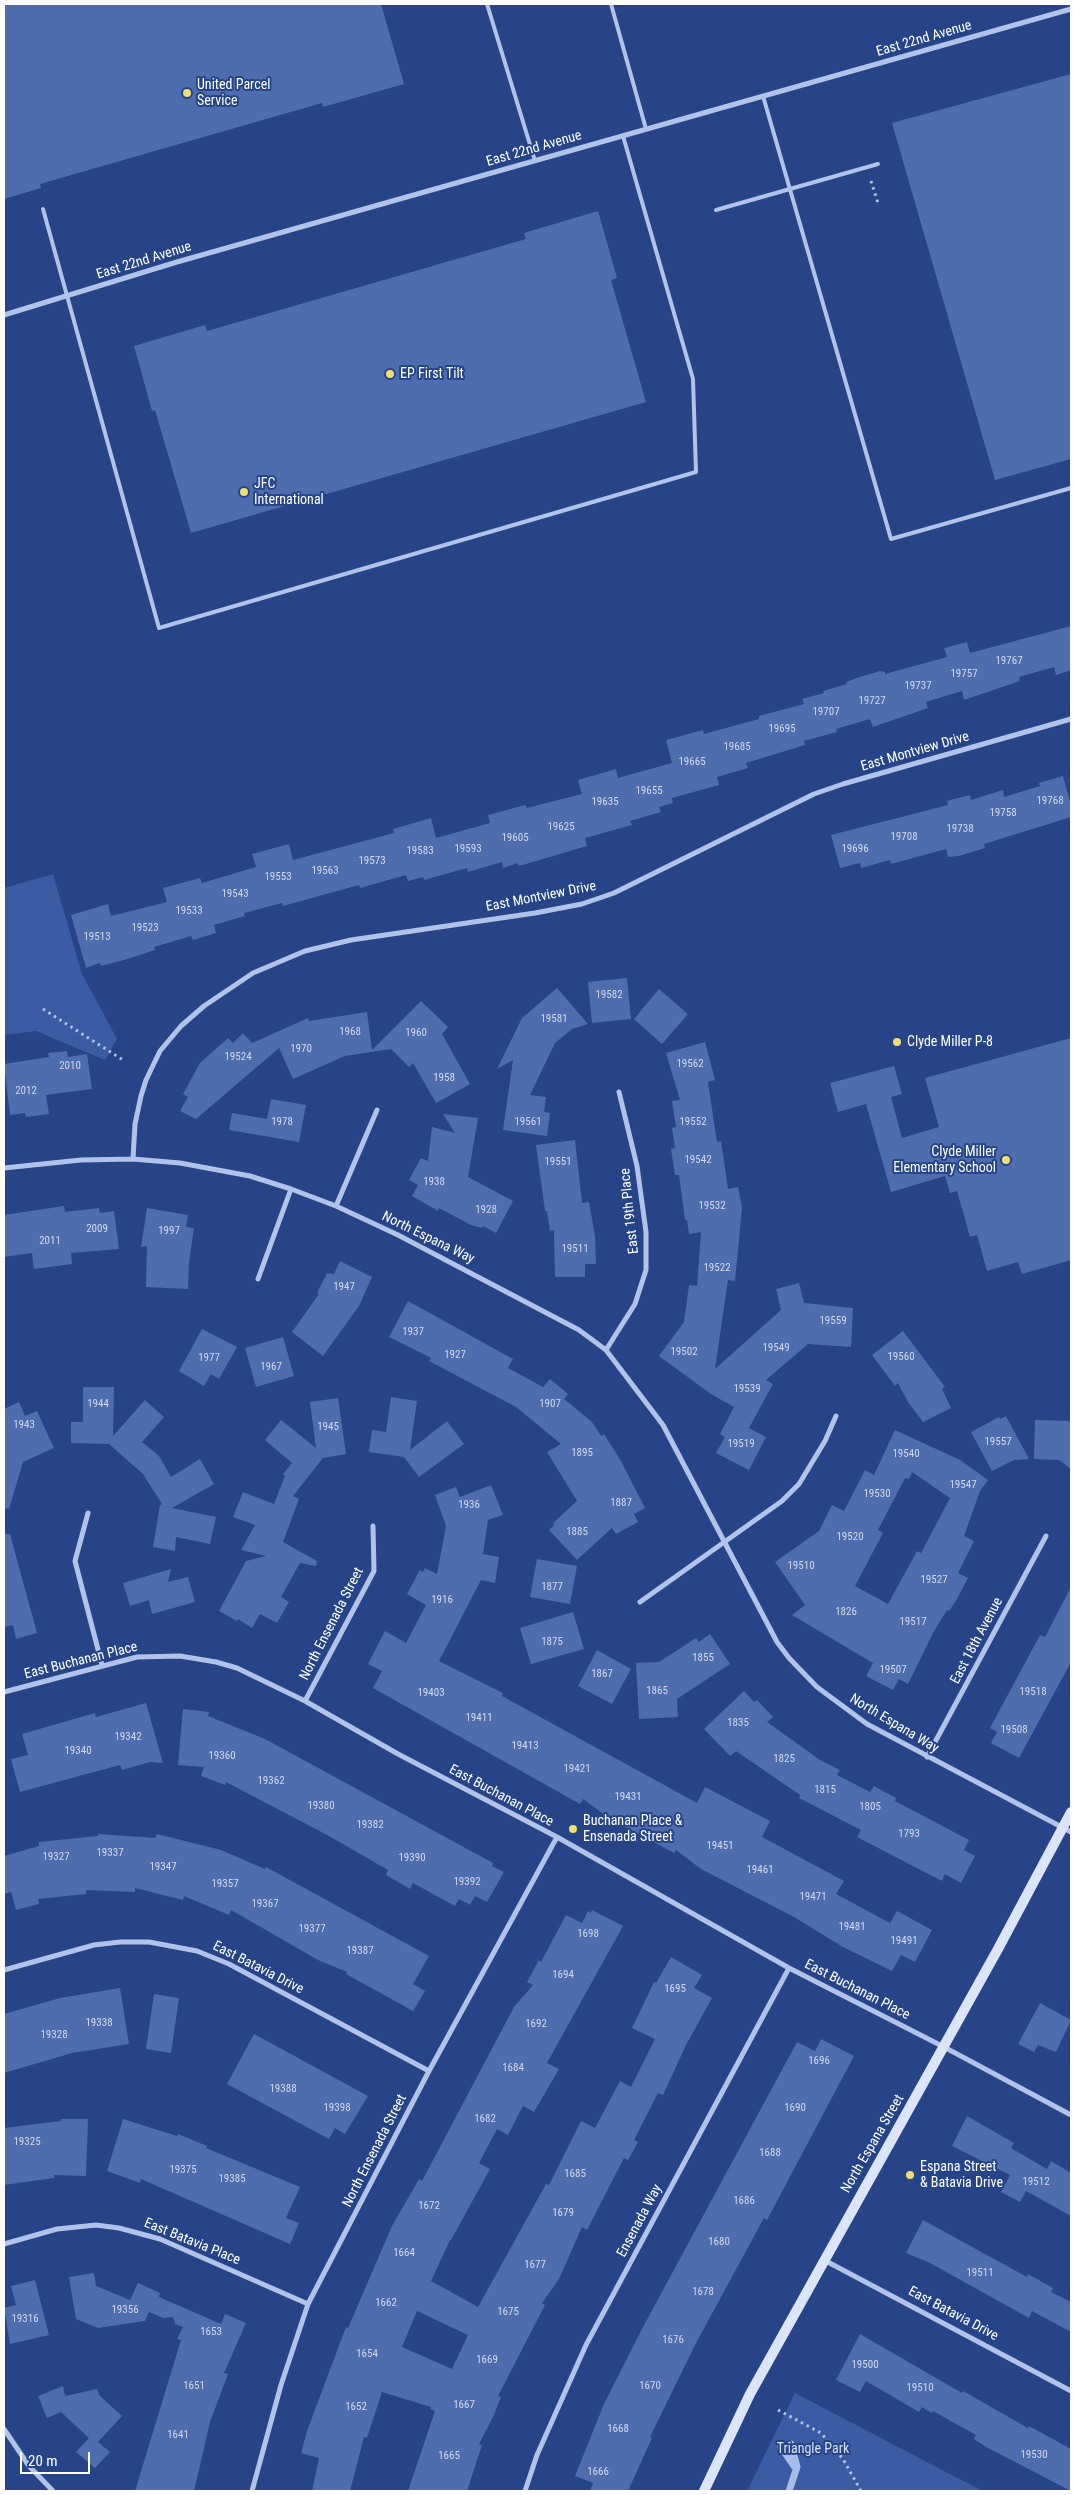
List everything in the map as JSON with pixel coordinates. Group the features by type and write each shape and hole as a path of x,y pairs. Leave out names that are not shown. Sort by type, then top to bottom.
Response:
{"street":[{"name":"East 22nd Avenue","path":"4,315 178,262 1071,9"},
{"name":"East Montview Drive","path":"132,1159 135,1124 141,1096 146,1080 160,1051 181,1026 204,1006 253,973 305,951 351,940 536,913 590,901 614,893 814,794 843,784 1071,720"},
{"name":"East 19th Place","path":"606,1350 635,1304 646,1270 646,1232 637,1166 619,1092"},
{"path":"336,1206 377,1110"},
{"name":"North Espana Way","path":"4,1168 81,1160 132,1159 213,1168 291,1189 336,1206 481,1277 579,1330 606,1350 664,1425 726,1541 753,1598 789,1658 817,1687 851,1714 927,1757 1067,1830"},
{"path":"258,1279 291,1189"},
{"path":"640,1602 782,1501 800,1484 825,1441 836,1416"},
{"path":"88,1513 75,1561 102,1665"},
{"name":"North Ensenada Street","path":"305,1701 374,1571 373,1526"},
{"name":"East 18th Avenue","path":"927,1757 1046,1536"},
{"name":"East Buchanan Place","path":"4,1692 137,1657 180,1656 216,1662 260,1677 398,1754 557,1838 789,1968 944,2046 1071,2114"},
{"name":"North Espana Street","path":"704,2491 750,2394 824,2259 1067,1830 1071,1812"},
{"name":"North Ensenada Street","path":"252,2491 281,2385 308,2304 429,2071 557,1838"},
{"name":"East Batavia Drive","path":"4,1970 94,1945 120,1942 149,1942 197,1951 229,1964 429,2071"},
{"name":"Ensenada Way","path":"525,2491 537,2455 586,2344 789,1968"},
{"name":"East Batavia Place","path":"4,2244 57,2229 96,2225 119,2228 160,2239 308,2304"},
{"name":"East Batavia Drive","path":"824,2259 1071,2391"},
{"path":"4,2429 29,2466 52,2491"}],"lane":[{"path":"486,4 535,161"},
{"path":"611,4 646,129"},
{"path":"763,96 891,539 1071,488"},
{"path":"43,209 159,628 696,472 693,379 623,136"},
{"path":"716,210 878,164"}],"path":[{"path":"871,181 878,203"},
{"path":"43,1009 123,1060"},
{"path":"778,2410 821,2433 844,2459 861,2491"}],"green space":[{"path":"53,874 82,974 117,1039 105,1060 36,1031 4,1035 4,888"},
{"name":"Triangle Park","path":"795,2393 946,2472 983,2491 747,2491"}],"building":[{"name":"United Parcel Service","path":"4,4 381,4 404,84 323,107 322,103 40,184 41,188 4,199"},
{"path":"1071,74 1071,459 995,480 892,123"},
{"name":"EP First Tilt","path":"598,211 617,278 611,280 646,402 191,533 155,410 152,411 134,346 205,325 207,331 526,239 524,233"},
{"path":"1071,626 1071,670 1056,675 1054,667 1019,677 1020,681 964,700 962,691 926,702 928,708 873,727 870,719 836,729 837,732 804,741 805,745 746,763 748,768 717,777 719,785 672,798 673,803 659,807 661,812 630,821 632,825 585,838 587,846 519,866 518,863 503,868 502,862 468,872 467,868 424,880 423,877 408,881 406,875 360,888 359,885 283,906 282,903 244,913 245,916 214,925 216,933 193,940 191,936 154,947 155,950 124,960 101,966 100,963 86,968 71,915 108,904 111,916 167,902 163,888 200,878 202,883 256,867 252,854 289,844 293,860 394,833 393,829 431,818 436,838 490,823 488,815 525,805 527,808 582,794 578,780 616,769 618,778 672,763 666,740 703,730 704,734 759,719 759,716 804,704 802,699 824,693 823,691 847,684 846,682 857,678 880,671 885,672 885,674 947,657 944,648 967,642 970,653"},
{"path":"1063,776 1071,805 1071,817 984,844 985,848 959,856 948,857 946,849 891,864 890,860 861,868 860,863 840,868 831,835 948,805 947,801 970,795 971,800 1003,790 1004,797 1040,786 1039,783"},
{"path":"627,978 631,1019 592,1023 588,982"},
{"path":"557,988 588,1024 572,1029 555,1043 530,1095 546,1097 544,1112 550,1113 547,1136 503,1130 513,1060 497,1069 522,1018"},
{"path":"659,989 688,1014 662,1044 634,1019"},
{"path":"421,1001 448,1027 442,1034 470,1084 436,1103 413,1063 409,1067 391,1049 345,1056 293,1079 279,1048 196,1119 180,1111 188,1097 183,1094 200,1063 228,1038 233,1043 243,1033 252,1043 308,1018 309,1021 367,1012 372,1050"},
{"name":"Clyde Miller Elementary School","path":"1071,1038 1071,1260 1022,1274 1018,1262 987,1271 977,1235 970,1237 957,1191 950,1193 945,1176 891,1192 866,1104 838,1112 830,1083 894,1066 902,1094 891,1097 902,1138 939,1127 925,1078"},
{"path":"705,1042 715,1080 708,1082 717,1142 721,1141 728,1189 738,1187 742,1208 735,1281 728,1280 715,1369 781,1310 776,1289 799,1283 804,1303 853,1308 851,1347 808,1344 766,1380 773,1384 749,1428 766,1437 749,1470 716,1453 725,1437 720,1434 734,1407 711,1394 659,1356 684,1322 689,1285 697,1286 701,1232 689,1234 687,1220 685,1220 679,1175 675,1175 671,1149 675,1148 672,1128 676,1127 672,1101 680,1100 666,1053"},
{"path":"67,1051 68,1057 87,1054 92,1089 46,1095 49,1114 26,1117 25,1113 10,1115 4,1064 49,1057 48,1053"},
{"path":"271,1099 306,1105 299,1142 229,1130 232,1113 267,1119"},
{"path":"443,1114 478,1118 468,1177 513,1201 496,1233 483,1226 482,1228 471,1225 439,1208 438,1211 412,1196 418,1185 409,1180 421,1158 428,1161 432,1127 455,1133"},
{"path":"575,1140 582,1203 589,1202 595,1236 596,1264 585,1264 585,1277 555,1277 554,1230 550,1231 547,1211 545,1211 536,1145"},
{"path":"64,1206 65,1212 99,1208 100,1213 114,1211 119,1249 71,1253 72,1264 34,1269 32,1253 4,1257 4,1215"},
{"path":"147,1208 188,1215 186,1227 194,1228 189,1262 188,1289 146,1287 147,1246 141,1247"},
{"path":"340,1261 372,1277 359,1306 323,1356 292,1332 319,1294 317,1293 327,1273 334,1274"},
{"path":"408,1301 513,1359 508,1368 543,1387 550,1379 568,1394 564,1399 592,1422 601,1436 604,1434 621,1461 645,1508 634,1514 638,1522 616,1534 612,1528 577,1560 549,1530 554,1525 553,1523 577,1501 547,1452 561,1444 516,1407 429,1361 431,1358 389,1337"},
{"path":"202,1329 237,1347 219,1379 211,1374 204,1386 179,1371"},
{"path":"903,1331 945,1387 942,1389 951,1408 923,1422 908,1402 898,1383 895,1386 872,1355"},
{"path":"283,1337 294,1376 256,1387 245,1348"},
{"path":"83,1387 114,1387 113,1436 145,1400 164,1417 142,1442 159,1456 171,1477 200,1459 214,1484 172,1508 216,1517 210,1544 176,1537 175,1551 153,1547 160,1505 162,1504 143,1474 109,1444 71,1443 71,1422 83,1422"},
{"path":"391,1397 417,1401 410,1450 447,1421 464,1444 419,1477 404,1457 369,1452 372,1430 386,1432"},
{"path":"338,1398 346,1454 323,1458 293,1496 299,1499 283,1542 317,1561 316,1566 300,1563 281,1597 289,1602 277,1623 260,1614 252,1628 238,1619 237,1621 219,1611 246,1561 266,1556 241,1550 255,1525 233,1517 243,1492 274,1504 285,1476 283,1474 292,1463 265,1440 281,1420 316,1448 310,1402"},
{"path":"19,1402 25,1416 37,1411 54,1448 23,1462 9,1509 4,1508 4,1409"},
{"path":"1006,1416 1029,1459 1014,1460 992,1471 971,1432 999,1417 1000,1419"},
{"path":"1035,1420 1071,1421 1071,1469 1059,1460 1034,1459"},
{"path":"895,1430 960,1460 988,1480 980,1491 964,1536 974,1541 958,1573 968,1578 957,1599 949,1611 947,1610 933,1633 908,1684 899,1679 893,1690 866,1676 873,1663 792,1615 805,1605 775,1562 819,1531 832,1505 844,1511 865,1470 874,1475","holes":["912,1472 950,1498 921,1553 917,1551 888,1604 855,1586 883,1533 878,1530 905,1478 909,1479"]},
{"path":"491,1485 503,1515 488,1520 483,1554 499,1557 495,1583 481,1580 439,1661 503,1693 502,1696 697,1803 705,1787 770,1821 762,1837 844,1881 836,1894 890,1923 897,1911 932,1930 915,1962 901,1955 892,1971 843,1947 794,1917 701,1869 676,1850 674,1853 609,1818 583,1799 580,1804 373,1688 382,1671 368,1664 385,1631 406,1643 426,1605 407,1594 420,1570 423,1572 425,1568 437,1574 446,1526 435,1495 456,1487 460,1497"},
{"path":"4,1534 10,1534 37,1633 16,1639 13,1625 4,1627"},
{"path":"537,1559 577,1566 570,1604 530,1597"},
{"path":"171,1569 168,1582 188,1577 195,1602 152,1614 149,1600 130,1606 123,1583"},
{"path":"1071,1587 1071,1662 1019,1758 991,1743 997,1732 990,1728 1040,1635 1045,1637"},
{"path":"573,1612 584,1649 531,1664 520,1628"},
{"path":"710,1634 730,1664 677,1699 678,1717 639,1719 636,1663 659,1662 696,1638 699,1642"},
{"path":"597,1650 631,1669 612,1704 578,1686"},
{"path":"744,1691 754,1702 757,1700 773,1717 767,1722 820,1760 840,1770 837,1775 870,1792 874,1786 896,1798 895,1801 969,1840 964,1850 975,1856 961,1883 945,1874 942,1881 857,1837 861,1830 799,1798 800,1795 736,1751 730,1756 704,1729"},
{"path":"146,1703 163,1763 150,1762 122,1770 120,1765 20,1792 11,1759 28,1755 22,1734 95,1713 96,1717"},
{"path":"183,1709 209,1712 208,1716 265,1739 493,1863 492,1866 504,1872 487,1902 475,1896 470,1905 459,1899 455,1906 413,1883 410,1889 386,1875 388,1870 329,1836 226,1782 225,1785 201,1776 204,1767 178,1765"},
{"path":"98,1834 155,1838 157,1834 221,1850 265,1869 266,1867 429,1956 413,1984 425,1991 413,2011 346,1974 347,1972 318,1960 231,1910 229,1915 184,1896 183,1900 135,1888 135,1892 86,1890 86,1894 38,1899 39,1904 16,1910 11,1892 4,1894 4,1856 39,1846 39,1842 98,1836"},
{"path":"592,1910 623,1926 547,2063 559,2069 534,2112 523,2106 508,2135 497,2129 479,2163 490,2169 450,2240 431,2281 478,2307 546,2184 549,2185 581,2121 595,2128 620,2081 631,2087 655,2039 632,2028 654,1982 656,1983 671,1957 702,1975 694,1988 712,1998 686,2045 663,2095 658,2093 634,2140 638,2142 628,2160 624,2158 587,2230 582,2227 559,2279 542,2303 545,2305 498,2396 501,2397 479,2444 482,2445 467,2491 408,2491 435,2411 430,2409 431,2407 382,2392 367,2438 364,2437 350,2491 312,2491 319,2458 301,2453 307,2431 346,2327 348,2328 392,2226 419,2179 422,2181 514,2007 533,1985 527,1982 539,1960 541,1962 566,1915 582,1923 588,1911 591,1913","holes":["417,2311 468,2335 452,2369 402,2347"]},
{"path":"120,1988 129,2044 72,2053 4,2073 4,2014 60,1998"},
{"path":"154,1994 179,1998 171,2053 146,2049"},
{"path":"1040,2003 1071,2020 1056,2052 1038,2045 1034,2052 1018,2044"},
{"path":"254,2034 368,2096 345,2134 335,2128 329,2139 227,2084"},
{"path":"821,2039 854,2056 767,2220 764,2218 696,2343 650,2437 652,2438 628,2491 590,2491 593,2483 575,2476 604,2404 643,2327 797,2042 815,2051"},
{"path":"967,2116 1014,2143 1011,2148 1047,2169 1051,2161 1071,2173 1071,2216 1026,2191 1020,2202 1001,2192 1010,2175 952,2146"},
{"path":"61,2119 88,2119 86,2176 54,2175 54,2178 4,2185 4,2128 61,2121"},
{"path":"123,2119 177,2136 178,2134 207,2146 206,2148 300,2187 286,2218 299,2223 290,2244 141,2179 140,2183 107,2171"},
{"path":"923,2220 1027,2277 1028,2274 1053,2288 1051,2292 1071,2302 1071,2332 1032,2311 1029,2318 930,2263 906,2253"},
{"path":"94,2273 96,2286 130,2300 138,2283 160,2293 159,2297 221,2324 225,2314 246,2323 224,2373 228,2374 210,2422 194,2491 135,2491 181,2340 177,2339 183,2327 175,2324 173,2317 163,2318 149,2312 145,2321 98,2328 76,2319 69,2277"},
{"path":"35,2280 49,2335 10,2344 4,2308 16,2305 11,2286"},
{"path":"860,2334 962,2393 963,2391 1028,2428 1029,2426 1071,2449 1071,2491 986,2447 974,2439 976,2435 933,2411 932,2413 922,2407 919,2412 866,2381 860,2392 836,2380"},
{"path":"63,2386 65,2396 97,2389 100,2396 122,2416 98,2442 110,2452 95,2468 76,2452 89,2438 61,2412 47,2418 38,2396"}],"waterway":[{"path":"789,2491 797,2467 791,2444"},
{"path":"781,2447 794,2466"}],"place":[{"name":"United Parcel Service","path":"187,93"},
{"name":"EP First Tilt","path":"390,374"},
{"name":"JFC International","path":"244,492"},
{"name":"Clyde Miller P-8","path":"897,1042"},
{"name":"Clyde Miller Elementary School","path":"1006,1160"},
{"name":"Buchanan Place & Ensenada Street","path":"573,1829"},
{"name":"Espana Street & Batavia Drive","path":"910,2175"}]}
